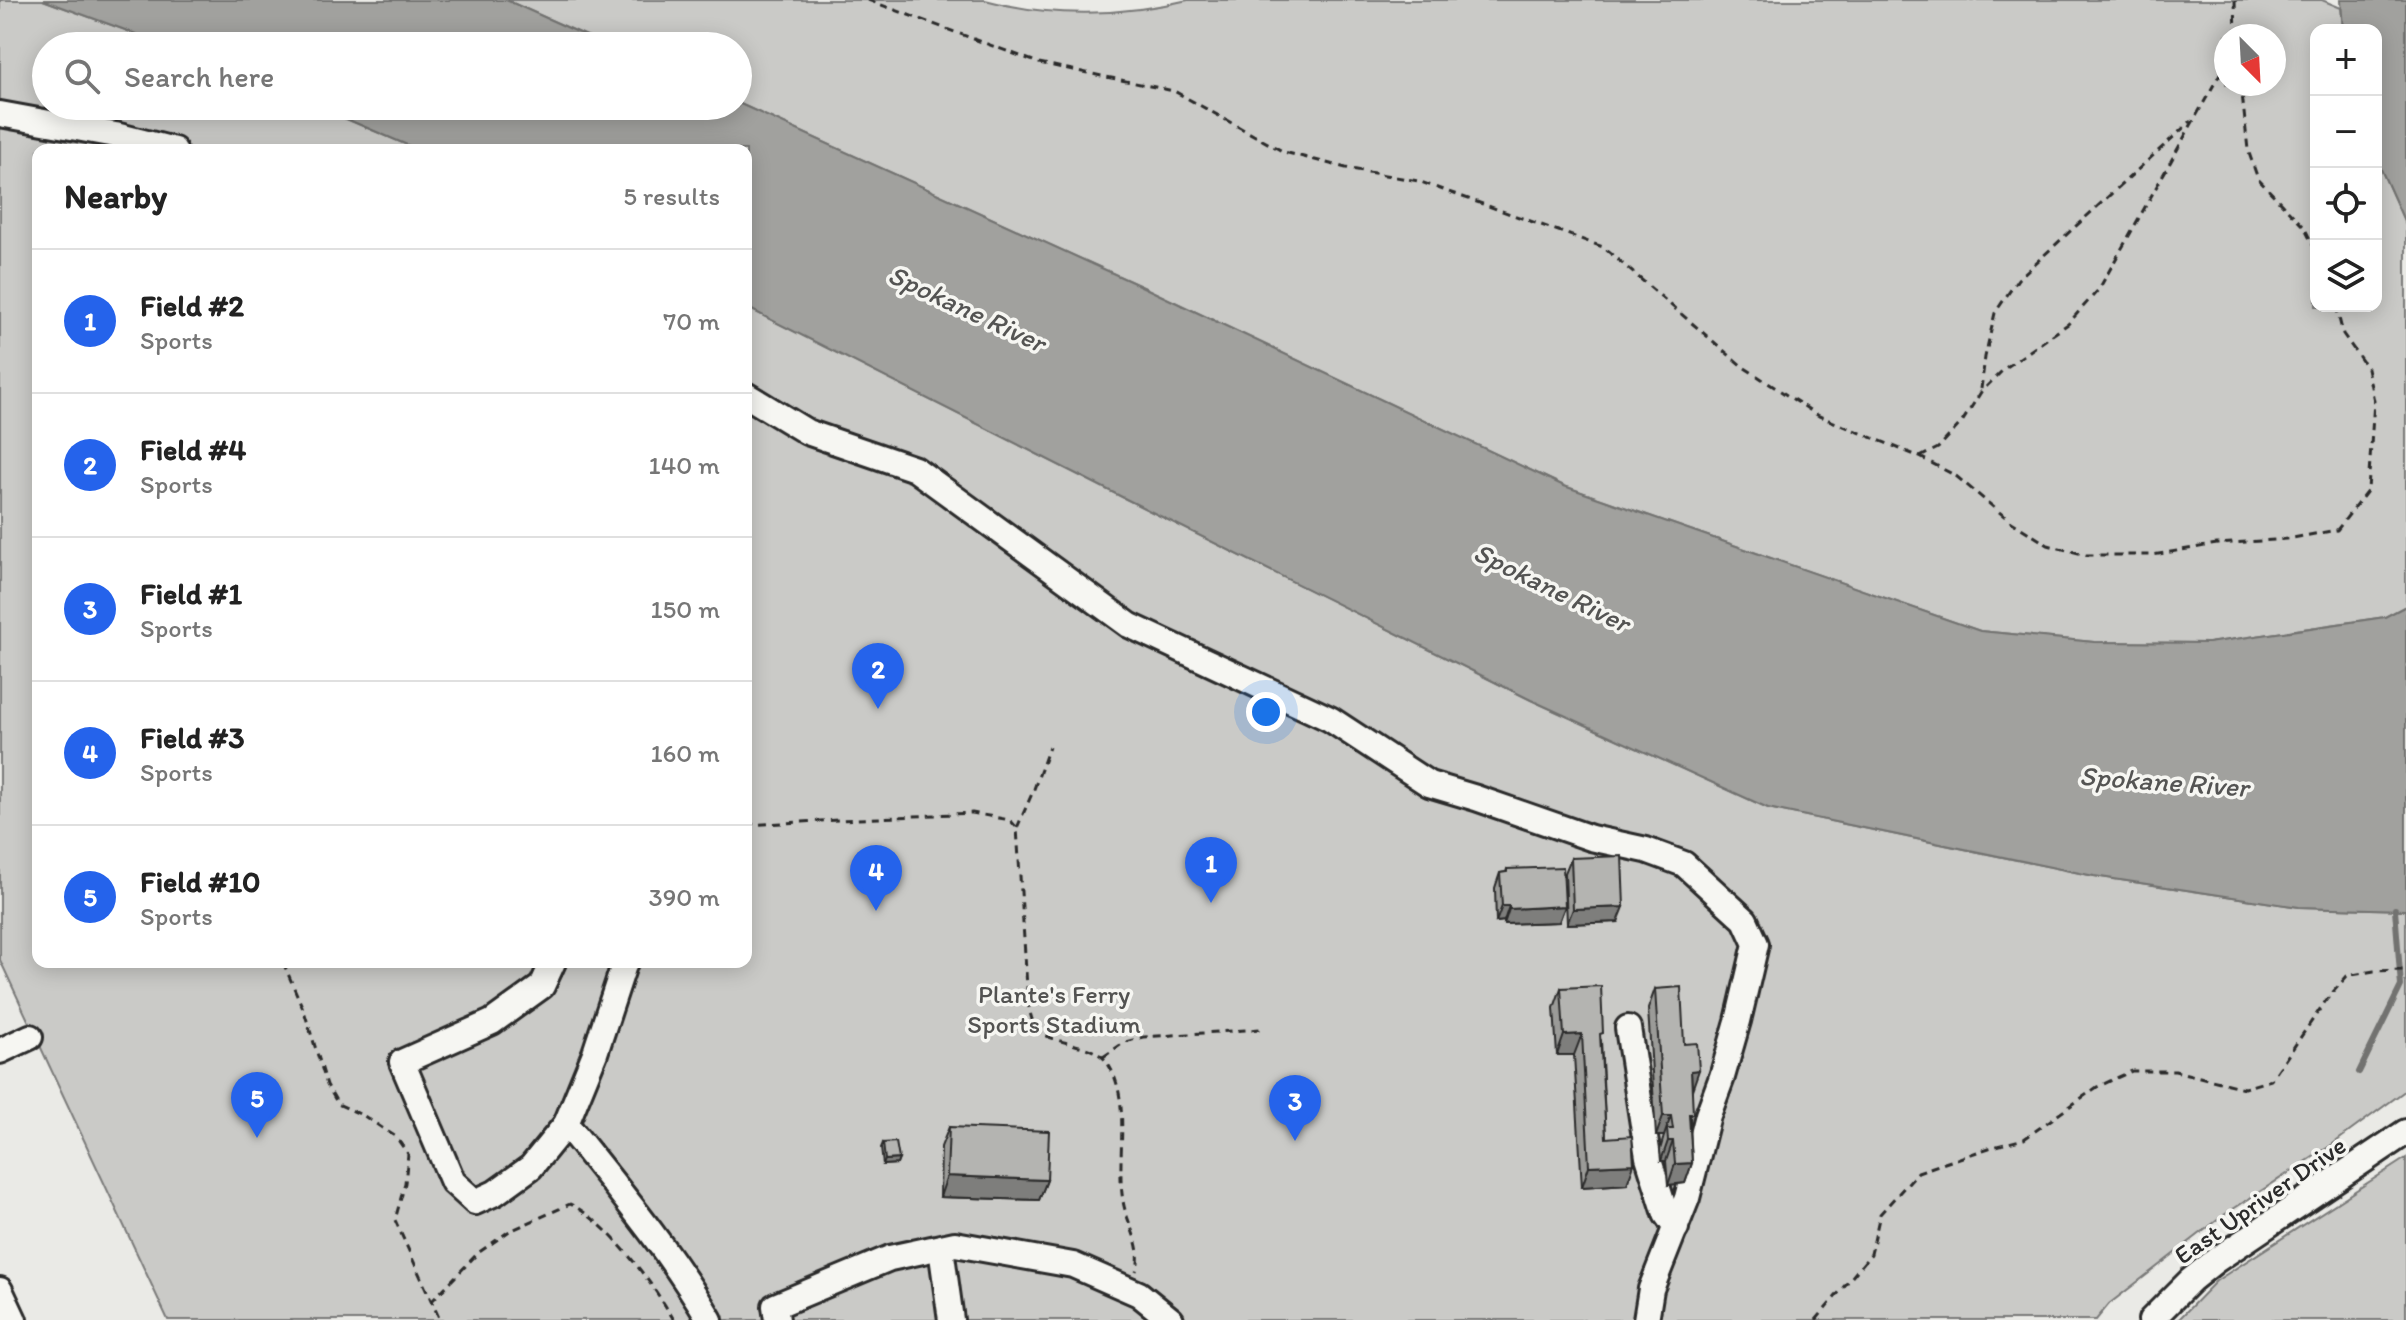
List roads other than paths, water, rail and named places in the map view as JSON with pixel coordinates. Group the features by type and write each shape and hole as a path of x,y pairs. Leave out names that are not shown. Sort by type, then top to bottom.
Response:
{"street":[{"path":"0,114 32,120"},
{"path":"33,120 150,144"},
{"path":"752,399 807,432 915,469 1129,625 1330,719 1429,784 1591,838 1646,850 1684,864 1745,920 1756,944 1687,1198 1651,1289 1646,1320"},
{"path":"550,968 542,986 492,1022 402,1062 453,1182 475,1202 495,1193 531,1167 566,1124 595,1053 623,968"},
{"path":"1628,1028 1648,1157 1666,1214 1676,1228"},
{"path":"0,1051 30,1037"},
{"path":"566,1124 649,1227 684,1275 710,1320"},
{"name":"East Upriver Drive","path":"2151,1320 2216,1260 2406,1132"},
{"path":"777,1320 775,1306 801,1294 890,1258 955,1244 1073,1265 1171,1320"},
{"path":"941,1248 951,1320"},
{"path":"0,1290 14,1320"}],"water":[{"path":"43,0 506,0 578,32 131,32"},
{"path":"2341,0 2406,0 2406,225 2382,171 2382,24 2343,24"},
{"name":"Spokane River","path":"752,109 1143,287 1564,486 1980,631 2094,642 2208,643 2385,617 2406,606 2406,910 2299,907 2094,876 1768,808 1531,700 752,310 752,144 405,144 349,120 752,120"}],"waterway":[{"path":"2359,1072 2401,986 2395,909"}],"place":[{"name":"Field #4","path":"878,709"},
{"name":"Field #2","path":"1211,903"},
{"name":"Field #3","path":"876,911"},
{"name":"Field #10","path":"257,1138"},
{"name":"Field #1","path":"1295,1141"}],"park label":[{"name":"Plante's Ferry Sports Stadium","path":"1054,1009"}]}
